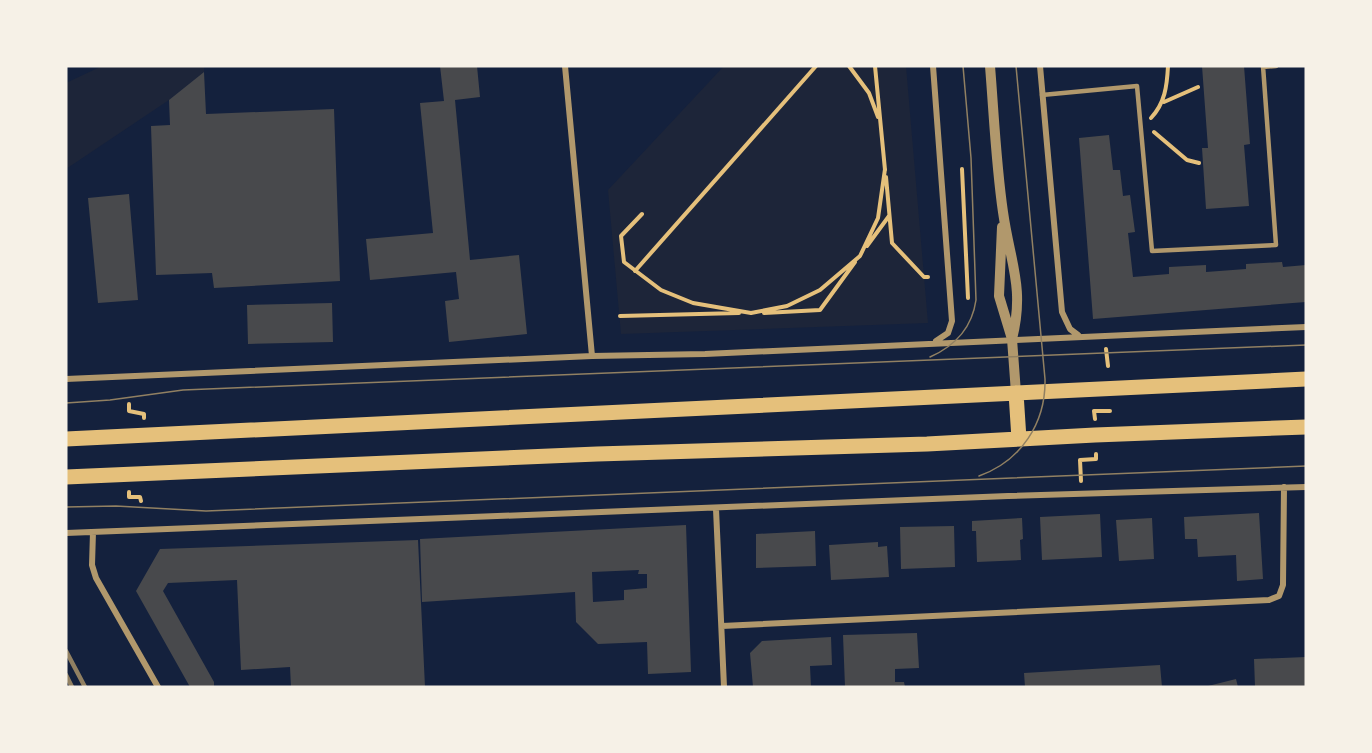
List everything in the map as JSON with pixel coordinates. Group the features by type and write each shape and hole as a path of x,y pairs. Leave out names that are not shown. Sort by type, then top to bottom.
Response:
{"main road":[{"path":"66,439 1306,380"},
{"path":"1016,393 1019,439"},
{"path":"66,477 1306,427"}],"street":[{"path":"565,66 591,356"},
{"path":"933,66 952,321 948,333 933,343"},
{"path":"990,66 1003,212 1018,295 1018,317 1012,339"},
{"path":"1040,66 1062,312 1070,329 1078,336"},
{"path":"1003,212 999,296 1012,339 1016,393"},
{"path":"66,379 1306,327"},
{"path":"722,626 1269,600 1279,596 1283,585 1284,487"},
{"path":"66,533 1306,487"},
{"path":"716,509 724,687"},
{"path":"93,532 92,565 96,578 158,687"}],"lane":[{"path":"1042,95 1137,86 1152,250 1276,245 1263,67 1276,66"}],"path":[{"path":"635,271 816,66"},
{"path":"849,66 869,93 880,123"},
{"path":"875,66 892,243 924,277 928,277"},
{"path":"1140,124 1153,117 1163,102 1168,66"},
{"path":"1163,102 1198,87"},
{"path":"1140,124 1158,134 1187,160 1199,163"},
{"path":"642,214 621,236 624,262 661,290 693,303 752,313 787,306 820,290 860,256 878,218 885,169"},
{"path":"962,169 968,298"},
{"path":"620,316 820,310 889,216"},
{"path":"1105,347 1108,366"},
{"path":"129,404 129,411 144,414 144,420"},
{"path":"1095,418 1094,411 1110,411"},
{"path":"1081,483 1080,460 1096,459 1096,454"},
{"path":"129,485 129,497 140,497 141,501"}],"shaded area":[{"path":"102,66 204,66 204,72 169,100 66,169 66,83"},
{"path":"724,66 906,66 928,323 621,334 608,190"}],"building":[{"path":"440,66 477,66 480,97 455,100 470,260 519,255 527,334 449,342 445,301 459,299 456,272 370,280 366,239 433,233 420,103 444,101"},
{"path":"1202,66 1244,66 1250,144 1244,145 1249,206 1206,209 1202,148 1208,148"},
{"path":"204,72 206,114 334,109 340,281 214,288 212,273 156,275 151,126 170,125 169,100"},
{"path":"1109,135 1113,170 1120,170 1123,196 1130,195 1135,232 1128,233 1133,277 1169,274 1169,267 1206,265 1206,272 1246,269 1246,264 1282,262 1283,267 1306,265 1306,302 1093,319 1079,138"},
{"path":"129,194 138,300 98,303 88,198"},
{"path":"332,303 333,342 248,344 247,305"},
{"path":"1259,513 1263,579 1237,581 1236,555 1198,557 1197,539 1185,539 1184,517"},
{"path":"1100,514 1102,557 1042,560 1040,517"},
{"path":"1022,518 1021,560 977,562 976,531 972,531 972,521"},
{"path":"1152,518 1154,559 1119,561 1116,520"},
{"path":"686,525 691,672 648,674 647,642 598,644 576,622 575,592 422,602 420,539","holes":["639,570 638,574 647,574 647,588 624,590 624,600 593,602 592,572"]},
{"path":"954,526 955,567 901,569 900,527"},
{"path":"815,531 816,566 756,568 756,534"},
{"path":"418,540 425,687 291,687 290,667 241,670 237,580 168,583 163,591 214,682 214,687 190,687 136,591 160,549"},
{"path":"878,542 878,547 887,546 889,577 831,580 829,545"},
{"path":"917,633 919,668 895,669 895,682 904,682 905,687 845,687 843,635"},
{"path":"831,637 832,665 810,666 811,687 753,687 750,653 762,641"},
{"path":"1306,657 1306,687 1255,687 1254,659"},
{"path":"1160,665 1162,687 1025,687 1024,673"},
{"path":"1236,679 1238,687 1208,687 1208,686"}],"tram line":[{"path":"930,357 939,353 961,335 971,319 976,300 971,158 963,66"},
{"path":"979,476 1007,461 1019,450 1036,425 1044,395 1045,379 1016,66"},
{"path":"66,403 110,400 183,390 1306,345"},
{"path":"66,507 116,506 206,511 1306,466"}],"railway":[{"path":"66,651 85,687"},
{"path":"66,675 72,687"}]}
